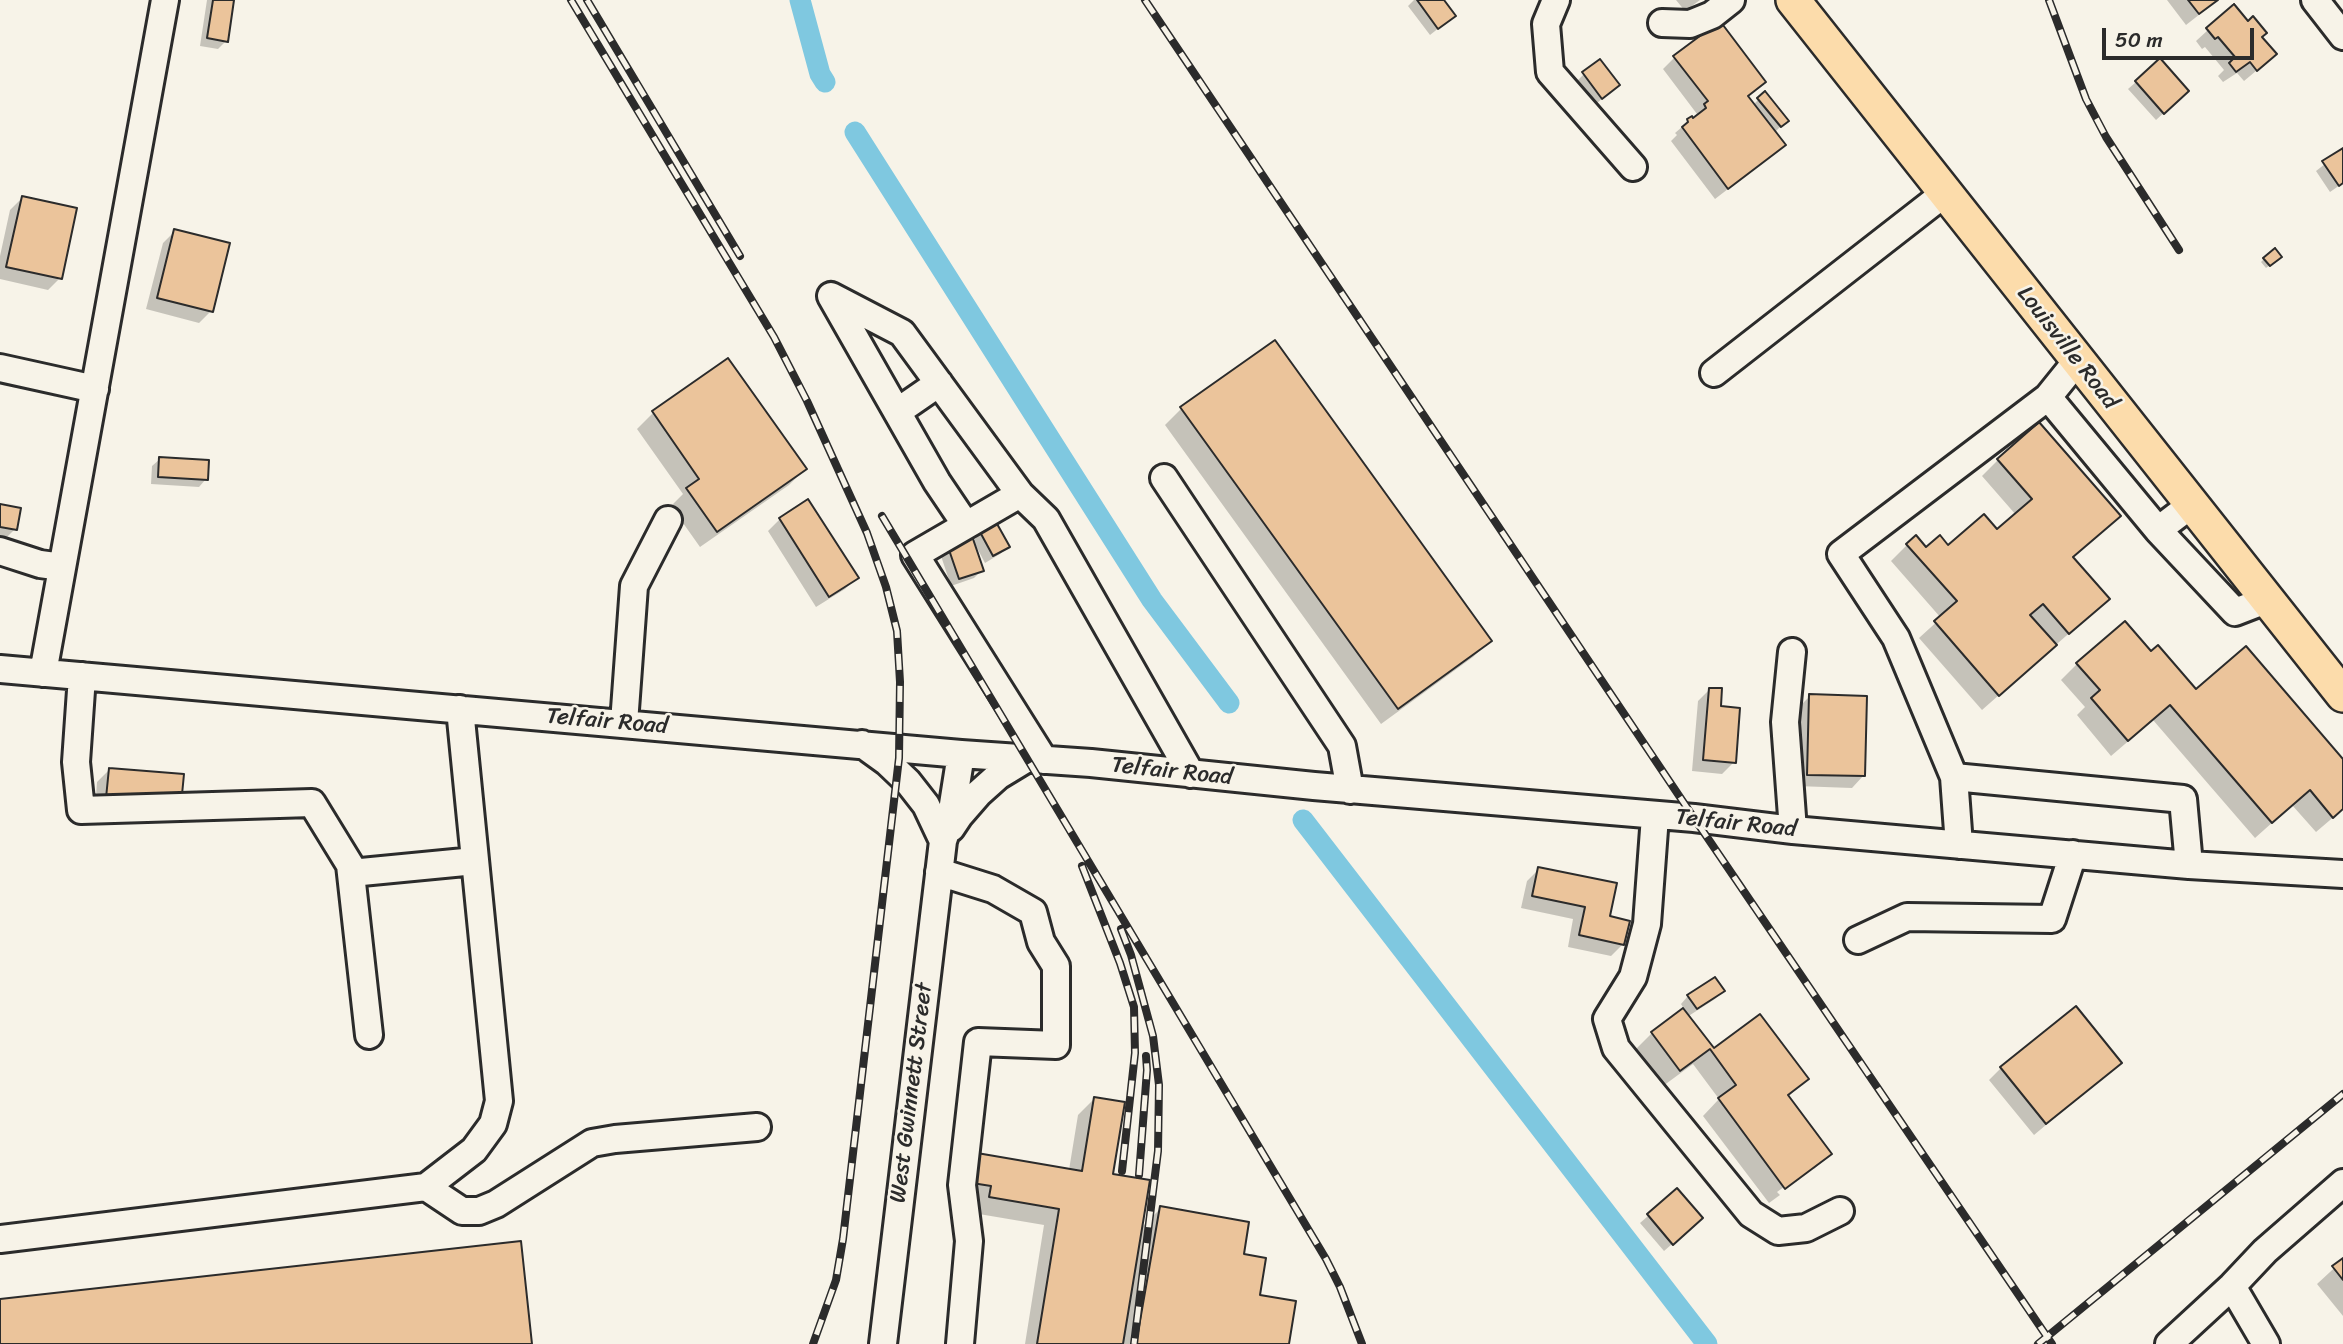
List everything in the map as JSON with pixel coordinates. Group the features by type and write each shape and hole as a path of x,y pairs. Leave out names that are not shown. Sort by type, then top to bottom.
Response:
{"main road":[{"name":"Louisville Road","path":"1793,0 2343,695"}],"street":[{"path":"43,673 165,0"},
{"path":"1556,0 1546,24 1550,72 1633,167"},
{"path":"1662,23 1690,24 1712,15 1731,0"},
{"path":"2315,0 2343,36"},
{"path":"1714,373 1945,193"},
{"path":"966,525 937,482 831,296 902,333 1020,494 1046,519 1191,774"},
{"path":"1959,845 1954,777 1896,638 1840,554 2048,397 2077,361"},
{"path":"0,368 94,390"},
{"path":"897,412 939,383"},
{"path":"2048,397 2158,530 2235,612 2266,600"},
{"path":"1164,478 1342,746 1350,790"},
{"path":"943,841 958,816 998,776 1035,759 915,555 1020,494"},
{"path":"2158,530 2191,505"},
{"path":"624,723 634,586 668,520"},
{"path":"0,551 40,564 62,567"},
{"path":"1792,652 1785,722 1793,830"},
{"name":"Telfair Road","path":"0,669 1035,759 1350,790 1694,818 1793,830 2073,855 2343,874"},
{"path":"82,676 76,762 81,810 312,803 350,865 369,1035"},
{"path":"0,1239 426,1187 474,1150 493,1124 499,1101 460,709"},
{"path":"862,744 908,782 926,806 943,841"},
{"name":"West Gwinnett Street","path":"883,1344 943,841 951,817 953,753"},
{"path":"1954,777 2183,799 2189,865"},
{"path":"1655,816 1647,924 1633,977 1607,1019 1616,1048 1751,1214 1778,1231 1806,1228 1840,1210"},
{"path":"1858,940 1907,917 2052,919 2073,855"},
{"path":"351,873 475,861"},
{"path":"939,872 993,889 1033,912 1041,942 1056,966 1056,1045 978,1042 962,1185 969,1241 960,1344"},
{"path":"426,1187 462,1211 479,1211 496,1204 592,1143 757,1127"},
{"path":"2169,1344 2232,1286 2265,1251 2343,1182"},
{"path":"2232,1286 2266,1344"}],"building":[{"path":"213,0 234,0 228,42 207,38"},
{"path":"1417,0 1444,0 1456,16 1438,29"},
{"path":"2188,0 2218,0 2199,14"},
{"path":"2234,4 2248,21 2253,16 2267,33 2262,37 2277,54 2257,71 2250,62 2236,72 2229,63 2235,57 2218,37 2215,39 2206,28"},
{"path":"1720,21 1766,82 1748,96 1786,145 1728,189 1682,127 1688,122 1687,119 1692,116 1693,118 1706,108 1704,104 1708,101 1673,56"},
{"path":"2160,58 2189,91 2164,114 2135,81"},
{"path":"1600,59 1620,85 1602,99 1582,72"},
{"path":"1765,91 1789,121 1781,127 1757,98"},
{"path":"2343,148 2343,183 2339,186 2322,161"},
{"path":"22,196 77,208 62,279 6,267"},
{"path":"174,229 230,243 213,312 157,298"},
{"path":"2275,248 2282,257 2270,266 2263,258"},
{"path":"1275,340 1492,641 1398,709 1180,407"},
{"path":"728,358 807,469 717,532 686,488 699,479 652,411"},
{"path":"2039,422 2121,516 2073,557 2110,599 2069,634 2043,604 2030,615 2057,645 1999,696 1934,621 1957,601 1906,544 1916,535 1926,547 1940,535 1948,545 1984,514 1997,529 2032,499 1997,459"},
{"path":"159,457 209,460 208,480 158,477"},
{"path":"808,499 859,578 829,597 779,518"},
{"path":"0,504 21,508 17,530 0,527"},
{"path":"996,522 1010,547 993,556 980,532"},
{"path":"972,536 984,571 959,579 947,544"},
{"path":"2125,621 2151,651 2158,645 2196,689 2246,646 2343,759 2343,809 2333,818 2310,790 2272,823 2170,705 2128,741 2091,698 2100,690 2076,663"},
{"path":"1709,688 1722,688 1721,706 1740,708 1736,763 1703,760"},
{"path":"1809,694 1867,696 1865,776 1807,775"},
{"path":"109,768 184,774 181,805 106,798"},
{"path":"1538,867 1617,883 1610,916 1630,921 1624,945 1579,935 1585,907 1532,896"},
{"path":"1715,977 1725,991 1697,1009 1687,995"},
{"path":"2076,1006 2122,1063 2046,1124 2000,1067"},
{"path":"1683,1008 1714,1048 1760,1014 1809,1079 1788,1095 1832,1154 1785,1189 1718,1098 1736,1085 1710,1049 1680,1071 1651,1032"},
{"path":"1094,1097 1125,1102 1113,1174 1150,1180 1123,1344 1037,1344 1059,1209 989,1197 991,1186 972,1183 977,1153 1082,1171"},
{"path":"1677,1188 1703,1218 1673,1245 1647,1214"},
{"path":"1160,1206 1249,1222 1244,1254 1266,1258 1260,1295 1296,1301 1289,1344 1136,1344"},
{"path":"521,1241 532,1344 0,1344 0,1299"},
{"path":"2343,1258 2343,1280 2332,1266"}],"waterway":[{"path":"800,0 820,74 825,82"},
{"path":"855,132 1152,600 1229,703"},
{"path":"1303,820 1707,1344"}],"railway":[{"path":"571,0 774,337 807,401 867,533 886,587 897,631 900,682 899,758 843,1239 836,1280 813,1344"},
{"path":"587,0 740,256"},
{"path":"1145,0 1694,818 2052,1344"},
{"path":"2049,0 2086,99 2106,137 2179,250"},
{"path":"882,516 1326,1259 1362,1344"},
{"path":"1082,866 1134,1007 1135,1053 1122,1171"},
{"path":"1121,929 1131,955 1153,1036 1159,1085 1158,1151 1134,1344"},
{"path":"1139,1175 1146,1056"},
{"path":"2038,1344 2343,1094"}]}
